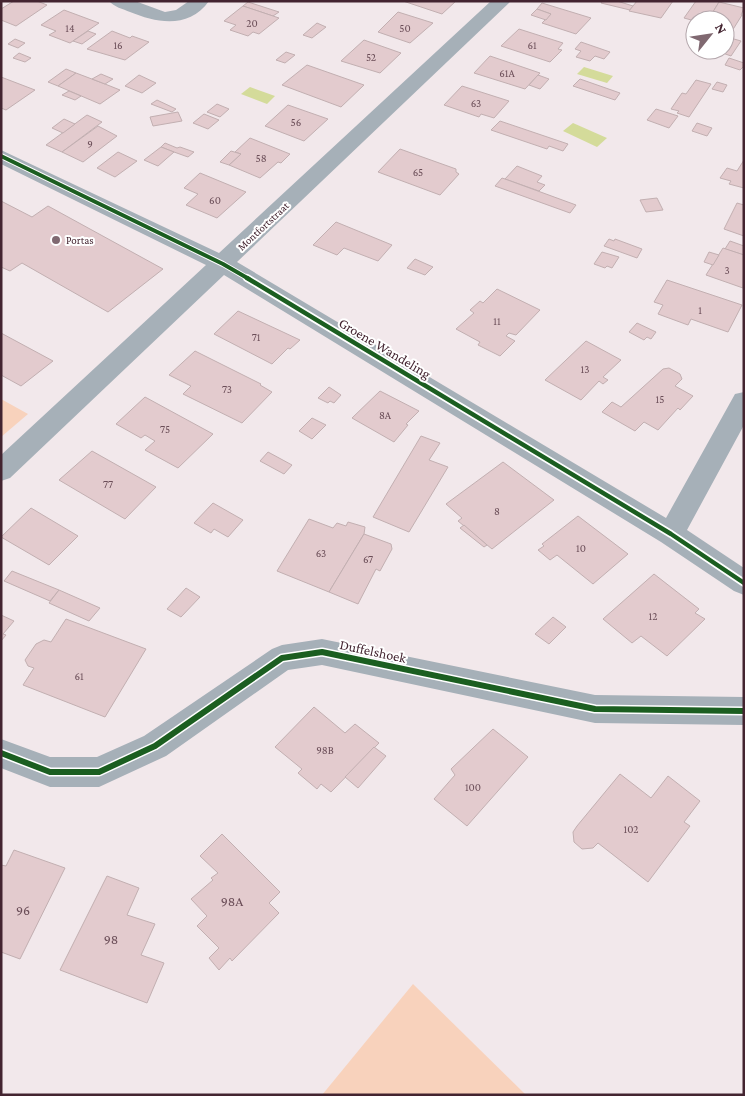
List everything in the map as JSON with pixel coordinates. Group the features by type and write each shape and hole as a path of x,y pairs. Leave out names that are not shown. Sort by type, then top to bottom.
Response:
{"street":[{"path":"118,1 160,16 171,17 182,15 200,1"},
{"name":"Montfortstraat","path":"1,471 502,1"},
{"name":"Groene Wandeling","path":"1,156 223,264 671,534 744,583"},
{"path":"671,534 744,401"},
{"name":"Duffelshoek","path":"1,753 50,772 99,772 155,746 282,658 322,652 595,709 744,711"}],"shaded area":[{"path":"584,67 613,76 607,83 577,74"},
{"path":"250,87 275,96 267,104 241,94"},
{"path":"573,123 607,138 597,147 563,131"},
{"path":"1,399 28,414 1,437"},
{"path":"413,984 526,1095 322,1095"}],"building":[{"path":"14,1 37,1 47,5 16,26 1,20 1,9"},
{"path":"403,1 456,1 442,14"},
{"path":"602,1 617,1 633,6 630,10 601,3"},
{"path":"637,1 673,1 661,18 629,11"},
{"path":"696,1 719,2 714,10 690,10"},
{"path":"248,2 279,12 273,16 243,6"},
{"path":"719,2 744,8 735,26 735,10 714,10"},
{"path":"542,3 591,18 576,34 542,23 551,14 537,9"},
{"path":"243,6 279,18 259,34 253,32 248,36 230,30 236,25 224,21"},
{"path":"537,9 551,14 546,20 531,15"},
{"path":"64,10 99,23 70,43 49,35 56,31 41,25"},
{"path":"398,12 433,23 410,43 378,32"},
{"path":"317,23 326,27 312,38 303,35"},
{"path":"519,29 563,43 558,49 562,50 550,62 501,46"},
{"path":"88,31 96,34 82,44 73,41"},
{"path":"112,31 130,38 132,36 149,42 125,60 87,49"},
{"path":"15,39 25,43 18,48 8,44"},
{"path":"735,39 741,41 735,50"},
{"path":"364,40 401,53 380,73 341,61"},
{"path":"581,42 610,52 604,59 595,56 590,61 576,57 581,51 575,49"},
{"path":"286,52 295,55 285,63 276,60"},
{"path":"19,53 31,58 25,62 13,58"},
{"path":"490,56 540,73 525,89 474,73"},
{"path":"728,60 744,63 740,70 725,65"},
{"path":"307,65 364,85 341,107 282,85"},
{"path":"66,69 76,73 58,86 48,82"},
{"path":"76,73 120,90 100,104 58,86"},
{"path":"101,74 113,79 105,84 92,79"},
{"path":"139,75 156,83 142,93 125,86"},
{"path":"538,75 549,79 540,89 529,85"},
{"path":"1,77 35,90 6,110 1,108"},
{"path":"580,79 620,93 615,100 573,86"},
{"path":"696,80 711,84 689,117 671,109 682,93 686,94"},
{"path":"717,82 727,85 723,92 712,89"},
{"path":"462,86 509,101 494,118 481,114 479,117 444,105"},
{"path":"69,91 81,96 75,100 62,95"},
{"path":"157,100 176,109 172,112 151,104"},
{"path":"217,104 229,109 220,117 207,112"},
{"path":"288,105 328,119 304,141 265,126"},
{"path":"656,109 678,116 669,128 647,120"},
{"path":"178,112 182,121 153,126 150,117"},
{"path":"204,114 219,120 208,129 193,123"},
{"path":"87,115 102,122 62,152 46,145"},
{"path":"64,119 75,124 63,133 52,128"},
{"path":"500,121 568,144 563,151 549,146 547,149 491,130"},
{"path":"697,123 712,128 707,136 692,131"},
{"path":"98,126 117,136 83,162 62,152"},
{"path":"250,138 290,154 260,178 229,165 241,154 235,152"},
{"path":"165,143 194,152 188,157 161,147"},
{"path":"161,147 174,152 158,166 144,160"},
{"path":"400,149 456,169 456,172 459,174 440,195 378,172"},
{"path":"231,151 241,154 229,165 220,162"},
{"path":"118,152 137,161 115,177 97,168"},
{"path":"744,160 744,188 729,184 731,181 720,178 727,168 737,171"},
{"path":"517,166 542,176 537,182 545,185 539,191 505,179"},
{"path":"200,173 246,192 217,218 186,205 198,194 184,188"},
{"path":"502,178 576,205 570,213 495,186"},
{"path":"657,198 663,210 646,212 640,200"},
{"name":"Portas","path":"1,201 32,217 48,206 163,269 108,312 22,263 10,271 1,267"},
{"path":"737,203 744,205 744,236 724,229"},
{"path":"336,222 392,245 378,261 344,248 337,255 313,245"},
{"path":"609,239 614,241 615,239 642,249 637,258 604,246"},
{"path":"730,241 744,246 744,255 725,249"},
{"path":"723,248 744,255 743,288 706,275"},
{"path":"602,252 619,257 612,268 607,266 605,268 594,264"},
{"path":"709,252 719,255 713,265 704,262"},
{"path":"415,259 433,267 425,275 407,268"},
{"path":"667,280 742,305 728,332 691,319 688,325 658,314 663,305 654,302"},
{"path":"497,289 540,310 516,335 509,333 506,336 515,341 500,356 478,345 480,342 456,329 474,313 470,310 480,301 483,303"},
{"path":"238,311 300,340 290,349 288,348 272,364 214,334"},
{"path":"637,323 656,332 651,339 647,337 644,340 629,332"},
{"path":"1,333 53,361 21,386 1,375"},
{"path":"586,341 621,360 603,377 608,380 603,384 599,381 581,400 545,380"},
{"path":"195,351 261,384 272,392 242,423 183,394 191,386 169,375"},
{"path":"669,368 680,374 682,379 675,386 693,396 680,410 678,408 658,430 644,422 635,431 602,412 612,402 621,407 663,369"},
{"path":"329,387 341,395 334,403 330,401 328,403 318,398"},
{"path":"380,391 419,411 406,424 408,425 394,442 352,418"},
{"path":"145,397 213,434 178,468 145,450 155,441 145,435 141,438 116,424"},
{"path":"312,418 326,425 312,439 299,431"},
{"path":"421,436 440,443 429,460 448,467 409,532 373,517"},
{"path":"92,451 156,487 125,519 59,480"},
{"path":"268,452 292,465 284,474 260,461"},
{"path":"503,462 554,500 492,549 458,521 462,518 446,504"},
{"path":"213,503 243,520 228,537 214,529 211,533 194,523"},
{"path":"31,508 78,536 49,565 1,537"},
{"path":"578,516 628,554 593,584 557,555 550,560 538,550 544,546 542,544"},
{"path":"309,519 333,528 337,523 346,526 348,522 365,527 364,534 329,592 277,571"},
{"path":"464,525 487,545 484,547 460,528"},
{"path":"364,534 391,544 392,549 380,571 376,569 358,604 329,592"},
{"path":"12,571 59,590 50,601 4,581"},
{"path":"654,574 699,609 695,613 705,619 667,656 641,636 632,643 603,619"},
{"path":"186,588 200,597 181,617 167,609"},
{"path":"59,590 100,608 89,621 49,603"},
{"path":"1,615 14,621 3,634 6,635 1,641"},
{"path":"553,617 566,627 549,644 535,634"},
{"path":"66,619 146,649 105,717 23,685 34,668 28,666 25,660 36,644 44,640 51,642"},
{"path":"314,707 345,733 355,724 379,743 331,792 321,784 317,789 298,773 302,769 275,747"},
{"path":"493,729 528,757 467,826 434,799 455,775 451,769"},
{"path":"374,747 386,756 358,788 345,777"},
{"path":"620,774 651,798 668,776 700,801 684,822 690,826 648,882 598,843 593,848 582,849 574,842 573,832 577,826"},
{"path":"222,834 280,892 269,903 279,913 232,961 230,958 219,970 209,958 219,948 197,926 207,916 191,899 213,880 211,878 218,873 200,856"},
{"path":"14,850 65,868 20,959 1,952 1,865 6,866"},
{"path":"107,876 139,888 127,915 155,924 141,955 164,963 147,1003 60,970"}],"cycle path":[{"path":"1,156 223,264 671,534 744,583"},
{"path":"1,753 50,772 99,772 155,746 282,658 322,652 595,709 744,711"}],"place":[{"name":"Portas","path":"56,240"}]}
